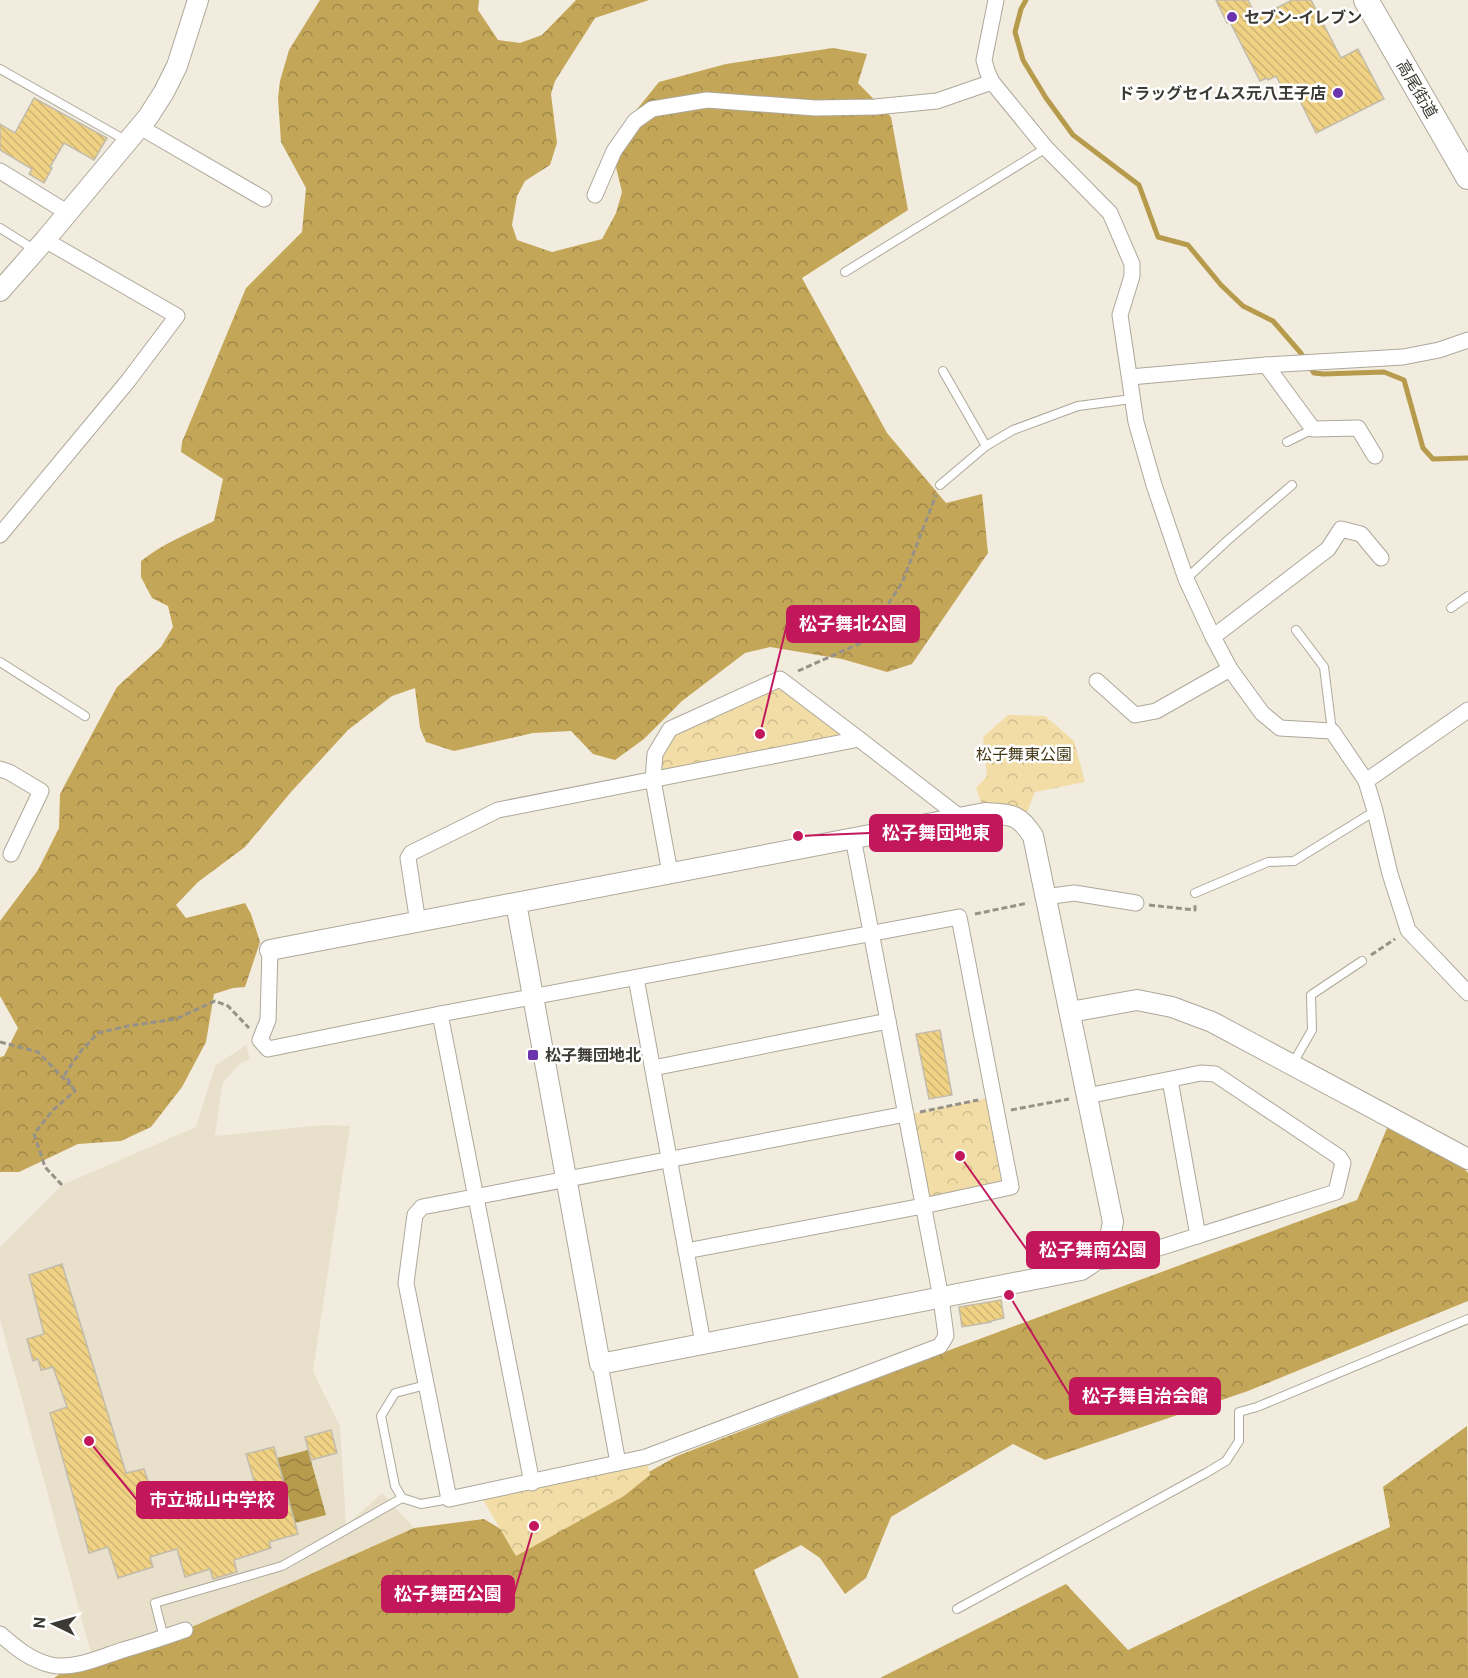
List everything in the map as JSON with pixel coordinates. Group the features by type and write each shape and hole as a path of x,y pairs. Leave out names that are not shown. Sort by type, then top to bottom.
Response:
{"main road":[{"name":"高尾街道","path":"1365,0 1468,177"}],"street":[{"path":"0,291 134,134 164,92 177,66 198,0"},
{"path":"996,0 984,60 992,82 1046,148 1110,213 1132,264 1132,276 1120,315 1136,422 1154,485 1186,579 1213,637 1230,669 1262,713 1280,728 1332,731 1366,781 1390,874 1408,930 1468,993"},
{"path":"595,195 614,151 635,121 652,109 707,100 815,108 875,107 937,101 992,82"},
{"path":"134,134 264,200"},
{"path":"0,171 68,213"},
{"path":"0,536 128,381 177,316 41,245"},
{"path":"1130,376 1403,357 1439,350 1468,340"},
{"path":"1266,365 1313,429 1358,428 1376,456"},
{"path":"1213,637 1328,549 1341,529 1360,534 1381,558"},
{"path":"1097,681 1135,715 1156,711 1230,669"},
{"path":"670,873 653,780 655,754 670,729 780,679 961,818"},
{"path":"1366,781 1468,710"},
{"path":"418,923 408,858 411,853 498,810 859,739"},
{"path":"0,769 41,791 11,854"},
{"path":"600,1364 1082,1270 1094,1262 1106,1249 1113,1222 1033,836 1023,822 1008,815 985,813 270,951 268,1020 260,1040 268,1049 533,996 959,917 1011,1187 924,1206 686,1251"},
{"path":"854,838 941,1298 946,1336 940,1346 646,1457 450,1499 406,1283 415,1215 422,1207 906,1114"},
{"path":"1046,898 1074,893 1136,903"},
{"path":"516,903 618,1463"},
{"path":"636,978 703,1343"},
{"path":"1070,1012 1137,1000 1172,1007 1212,1022 1468,1159"},
{"path":"440,1014 532,1483"},
{"path":"653,1068 888,1021"},
{"path":"1087,1096 1201,1073 1215,1074 1339,1157 1342,1163 1336,1192 1121,1260 1094,1262"},
{"path":"1170,1080 1198,1236"},
{"path":"0,1634 21,1652 54,1666 73,1665 93,1660 185,1630"}],"lane":[{"path":"0,69 134,134"},
{"path":"845,272 1046,148"},
{"path":"0,228 41,245"},
{"path":"943,371 986,446"},
{"path":"939,485 986,446 1013,430 1078,406 1132,399"},
{"path":"1287,442 1313,429"},
{"path":"1186,579 1292,485"},
{"path":"1451,608 1468,597"},
{"path":"1296,630 1324,667 1332,731"},
{"path":"0,662 85,716"},
{"path":"1195,893 1268,862 1294,861 1375,811"},
{"path":"1293,1065 1312,1030 1311,995 1362,961"},
{"path":"957,1609 1226,1461 1239,1441 1239,1412 1257,1407 1468,1320"},
{"path":"426,1385 395,1393 381,1416 395,1486 402,1498 421,1504 450,1499"},
{"path":"164,1638 155,1603 282,1566 402,1498"}],"path":[{"path":"780,679 863,642 902,584 939,485"},
{"path":"1136,903 1195,910 1195,893"},
{"path":"959,917 1046,898"},
{"path":"1362,961 1408,930"},
{"path":"75,1090 65,1074 81,1051 98,1033 176,1019 215,1001 228,1006 252,1032"},
{"path":"0,1042 38,1052 75,1090"},
{"path":"62,1185 45,1167 34,1134 53,1110 75,1090"},
{"path":"997,1112 1087,1096"},
{"path":"906,1114 994,1097"}],"shaded area":[{"path":"246,1045 250,1059 239,1064 222,1084 215,1136 324,1125 350,1126 313,1371 340,1426 346,1526 382,1493 414,1528 185,1630 93,1660 0,1319 0,1247 62,1185 196,1127 215,1066"}],"green space":[{"path":"320,0 479,0 478,10 498,40 520,43 542,35 576,0 649,0 595,18 555,81 551,94 557,143 550,165 525,181 517,196 512,225 517,240 552,252 602,239 616,213 622,192 616,167 617,134 659,82 726,64 833,48 867,54 858,83 891,117 908,210 802,278 887,433 946,503 982,494 988,553 912,664 887,672 842,659 770,647 745,653 682,701 644,739 615,760 593,754 571,731 533,733 454,751 426,742 420,728 415,688 392,696 348,730 291,792 245,847 198,882 176,905 186,918 245,903 260,942 245,987 214,994 206,1042 182,1087 151,1127 121,1141 78,1144 19,1172 0,1172 0,1057 4,1056 18,1028 0,996 0,921 38,870 59,828 60,794 117,687 161,647 173,627 168,606 152,598 141,577 141,561 167,544 214,521 223,479 181,452 182,442 246,288 302,232 306,188 281,142 278,98 280,81 289,50"},
{"path":"780,679 859,739 653,780 670,729"},
{"name":"松子舞東公園","path":"1008,715 1045,716 1074,741 1085,782 1035,792 1023,822 985,813 976,788 987,776 983,737"},
{"path":"994,1097 1011,1187 923,1206 906,1115"},
{"path":"1387,1128 1464,1168 1468,1173 1468,1301 1248,1391 1045,1460 1013,1444 891,1517 866,1578 845,1594 820,1558 801,1545 754,1570 799,1678 54,1678 73,1665 185,1630 414,1528 484,1519 524,1543 677,1456 955,1348 1357,1200"},
{"path":"1467,1426 1468,1678 880,1678 1066,1584 1128,1650 1390,1527 1383,1487"},
{"path":"646,1457 650,1475 624,1496 516,1556 479,1493"}],"water":[{"path":"308,1450 326,1515 295,1523 277,1458"}],"building":[{"path":"1216,0 1248,0 1257,18 1292,0 1311,0 1341,58 1358,49 1384,99 1316,133 1295,91 1286,95 1276,76 1260,81 1230,22 1227,23"},
{"path":"34,98 107,138 94,160 64,143 44,183 29,174 32,169 0,150 0,124 15,133"},
{"path":"940,1030 952,1095 929,1099 916,1034"},
{"path":"62,1264 126,1473 144,1469 158,1510 255,1484 246,1454 274,1447 298,1534 269,1542 271,1548 234,1560 237,1572 213,1579 210,1569 185,1577 177,1549 150,1557 153,1567 118,1578 108,1547 89,1553 50,1413 67,1407 53,1367 41,1370 38,1359 33,1361 27,1339 44,1334 29,1275"},
{"path":"1001,1300 1004,1318 962,1327 959,1307"},
{"path":"331,1430 337,1453 311,1460 305,1437"}],"waterway":[{"path":"1026,0 1021,9 1015,32 1023,60 1046,98 1073,135 1139,185 1158,237 1188,245 1221,285 1243,306 1273,321 1300,352 1314,373 1384,372 1404,380 1423,448 1433,459 1468,458"}],"place":[{"name":"セブン-イレブン","path":"1232,17"},
{"name":"ドラッグセイムス元八王子店","path":"1338,93"},
{"name":"松子舞北公園","path":"760,734"},
{"name":"松子舞団地東","path":"798,836"},
{"name":"松子舞団地北","path":"533,1055"},
{"name":"松子舞南公園","path":"960,1156"},
{"name":"松子舞自治会館","path":"1009,1295"},
{"name":"市立城山中学校","path":"89,1441"},
{"name":"松子舞西公園","path":"534,1526"}]}
